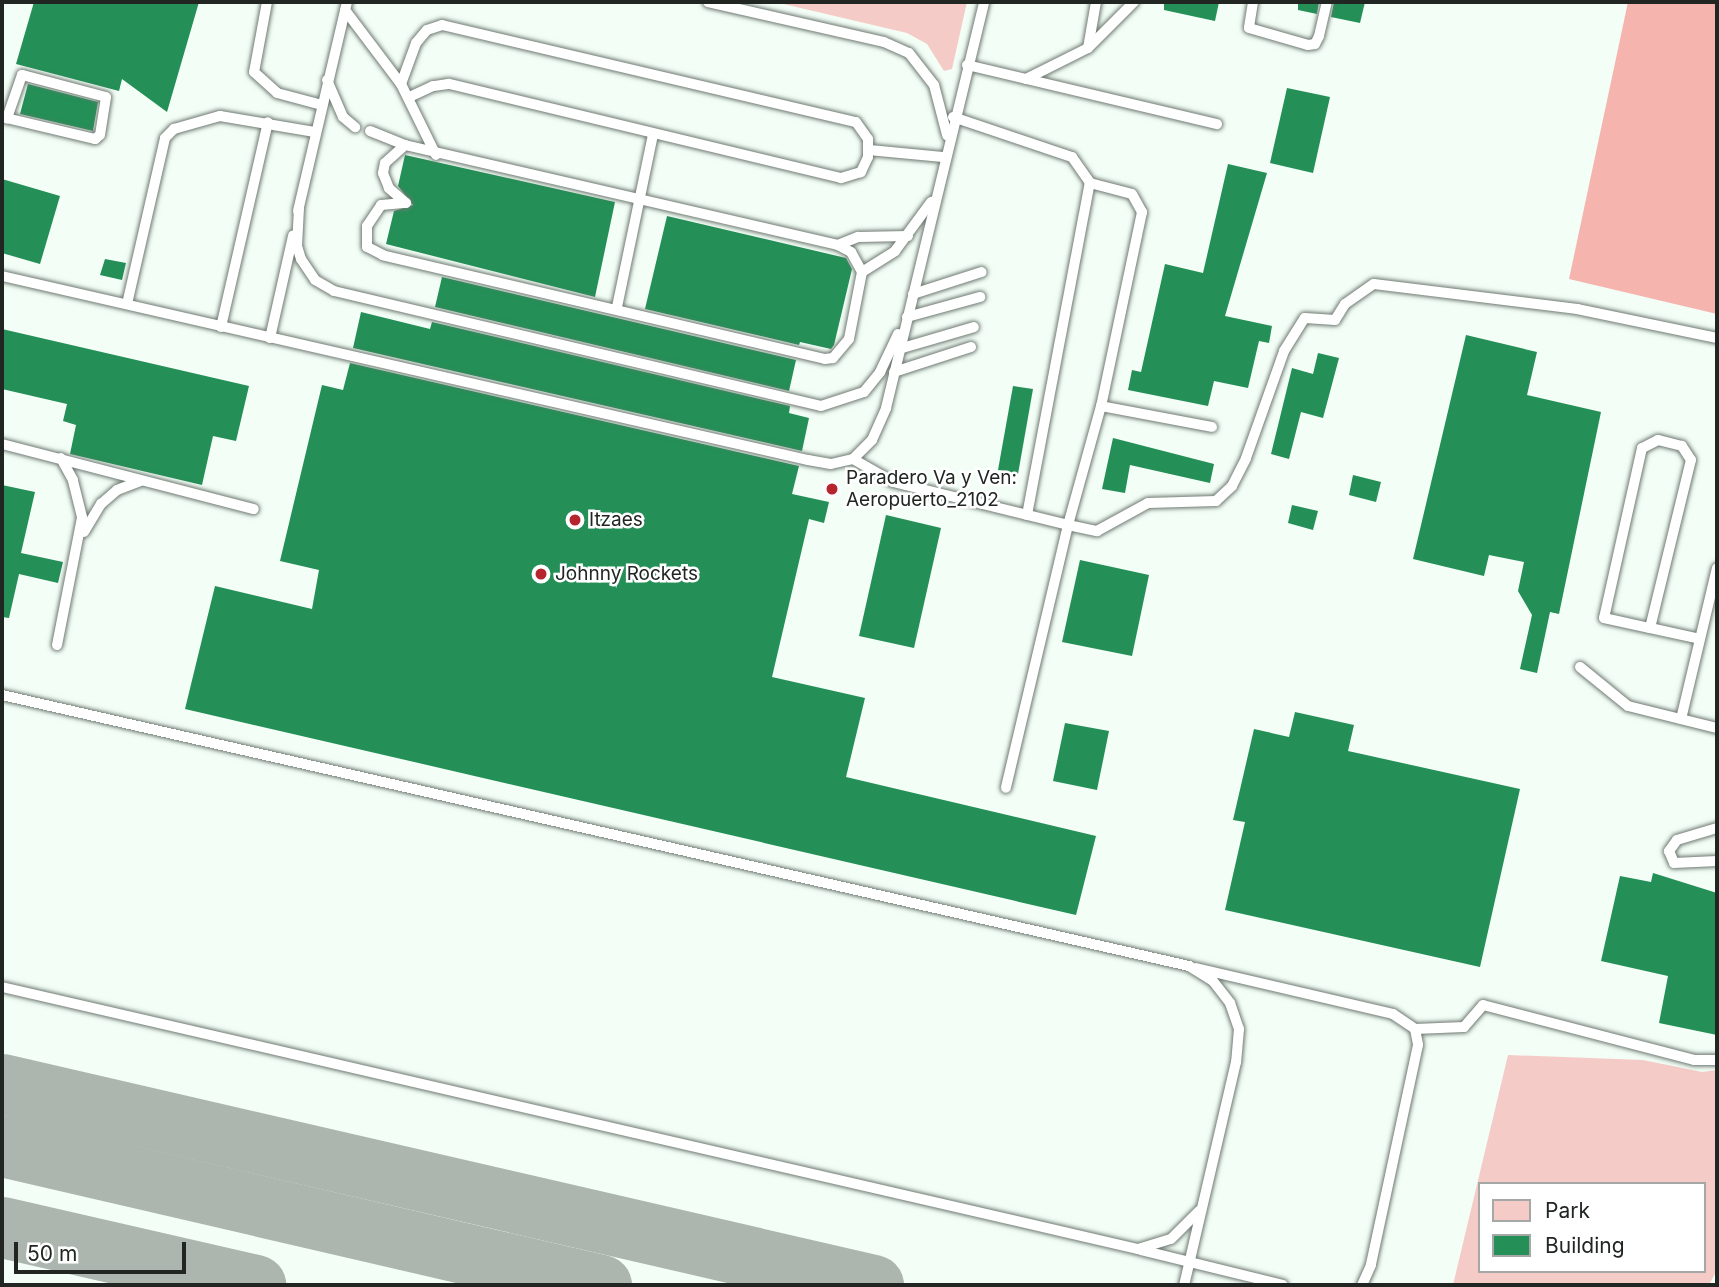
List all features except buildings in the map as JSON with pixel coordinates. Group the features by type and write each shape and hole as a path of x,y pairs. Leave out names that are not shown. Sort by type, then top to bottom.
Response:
{"lane":[{"path":"267,2 254,72 277,93 321,105"},
{"path":"708,2 884,42 909,53 934,85 947,139"},
{"path":"2,276 808,460 831,464 853,459 872,440 894,372 947,139 984,2"},
{"path":"1088,48 1096,2"},
{"path":"1026,79 1088,48 1134,2"},
{"path":"1253,2 1249,28 1308,45 1315,44 1319,36 1328,2"},
{"path":"270,338 321,105 346,6"},
{"path":"346,6 409,97 436,155"},
{"path":"401,84 416,43 427,30 442,25 856,122 865,130 869,150 861,172 841,178 448,84 433,86 409,97"},
{"path":"967,65 1217,124"},
{"path":"22,75 106,97 100,135 95,139 5,117 22,75"},
{"path":"327,79 344,117 355,127"},
{"path":"127,304 165,138 174,129 201,119 239,117 315,132"},
{"path":"953,117 1072,157 1090,183 1132,194 1142,212 1101,406 1068,525 1006,788"},
{"path":"221,327 268,122"},
{"path":"370,131 436,155 838,246 851,252 862,272 849,339 833,358 825,359 617,307 383,255 368,247 372,216 381,205 407,203 389,188 383,173 384,163 405,145"},
{"path":"617,307 653,135"},
{"path":"869,150 943,158"},
{"path":"1027,515 1090,183"},
{"path":"862,272 884,261 908,236 935,197"},
{"path":"299,208 297,246 301,259 315,280 334,291 821,406 848,400 871,385 908,312"},
{"path":"838,246 858,237 908,236"},
{"path":"913,294 982,272"},
{"path":"853,459 893,482 1097,531 1148,503 1216,501 1233,486 1246,458 1284,351 1306,318 1335,320 1345,303 1374,284 1577,309 1717,338"},
{"path":"908,312 980,298"},
{"path":"900,349 974,327"},
{"path":"894,372 971,347"},
{"path":"1101,406 1212,428"},
{"path":"1650,628 1691,460 1682,446 1658,440 1642,448 1604,618 1700,639"},
{"path":"2,444 254,509"},
{"path":"57,645 81,538 79,500 61,458"},
{"path":"81,538 101,504 117,490 141,480"},
{"path":"1681,719 1717,568"},
{"path":"1580,667 1628,706 1717,728"},
{"path":"2,695 1393,1014 1415,1029 1464,1027 1483,1005 1694,1060 1717,1060"},
{"path":"1717,828 1678,839 1669,851 1674,863 1717,861"},
{"path":"1184,1285 1236,1062 1239,1029 1230,1003 1213,981 1189,966"},
{"path":"2,987 1138,1249 1188,1265 1283,1285"},
{"path":"1362,1285 1371,1265 1415,1058 1415,1029"},
{"path":"1138,1249 1171,1239 1201,1208"}],"green space":[{"path":"775,2 967,2 952,69 944,71 927,44 907,33"},
{"path":"1508,1055 1643,1060 1702,1072 1717,1070 1717,1270 1709,1285 1453,1285"}],"shaded area":[{"path":"1628,2 1717,2 1717,314 1569,279"}],"taxiway":[{"path":"2,1084 873,1285"},
{"path":"2,1146 601,1285"},
{"path":"2,1227 255,1285"}],"place":[{"name":"Paradero Va y Ven: Aeropuerto_2102","path":"832,489"},
{"name":"Itzaes","path":"575,520"},
{"name":"Johnny Rockets","path":"541,574"}]}
